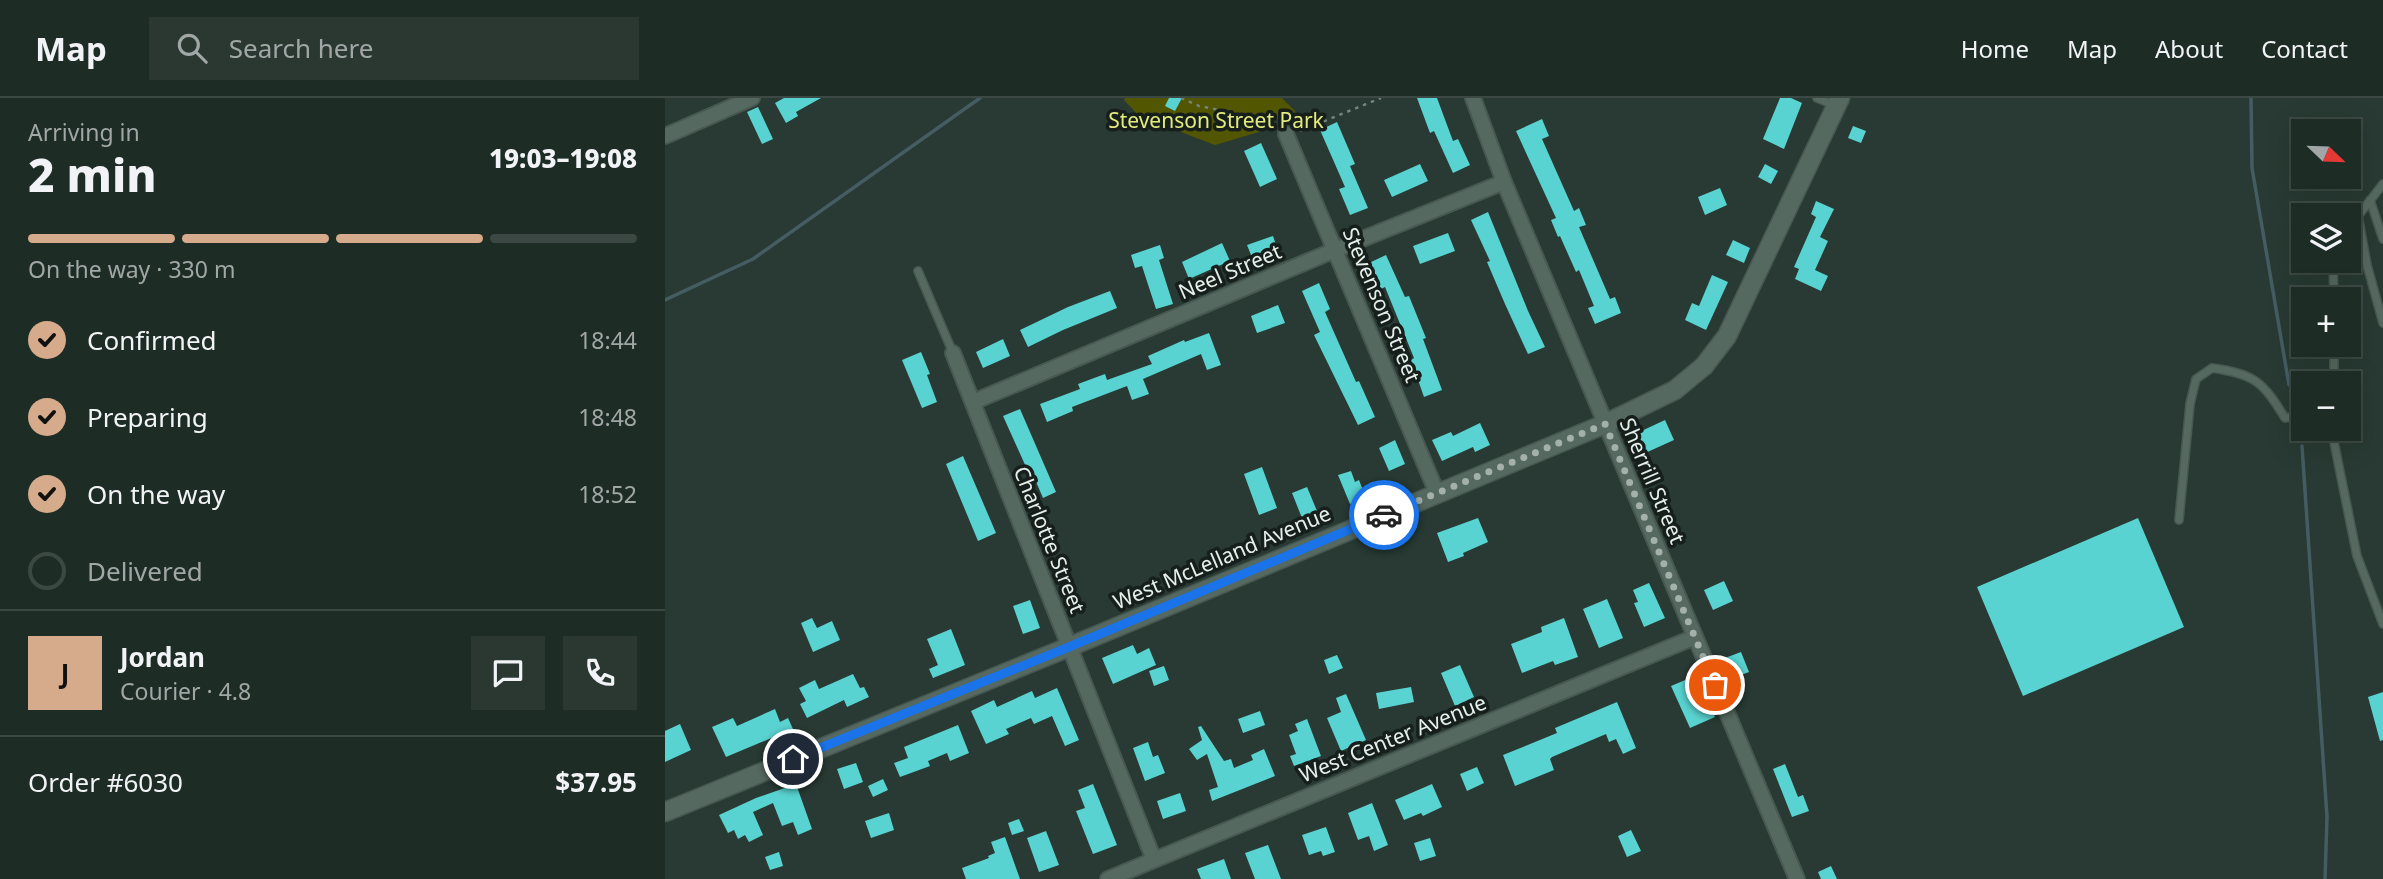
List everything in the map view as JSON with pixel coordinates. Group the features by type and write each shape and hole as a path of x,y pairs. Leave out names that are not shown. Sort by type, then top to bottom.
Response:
{"street":[{"path":"665,136 751,98"},
{"name":"Sherrill Street","path":"1473,98 1504,182 1797,879"},
{"name":"West McLelland Avenue","path":"665,812 1605,424 1675,390 1704,366 1727,336 1838,102"},
{"name":"Stevenson Street","path":"1287,135 1437,493"},
{"name":"Neel Street","path":"973,402 1504,182"},
{"name":"Charlotte Street","path":"953,353 1154,860"},
{"name":"West Center Avenue","path":"1108,879 1695,637"}],"lane":[{"path":"1817,98 1838,102"},
{"path":"2361,212 2383,184"},
{"path":"2370,200 2383,239"},
{"path":"2361,232 2383,323"},
{"path":"918,271 953,353"},
{"path":"2179,520 2190,404 2196,379 2212,368 2243,372 2269,392 2285,418 2291,417"},
{"path":"2334,441 2357,556 2383,624"}],"path":[{"path":"1181,98 1215,109 1240,126 1257,128 1276,125 1287,135 1381,98"}],"green space":[{"name":"Stevenson Street Park","path":"1125,98 1282,98 1296,112 1267,123 1269,129 1215,145 1139,116"}],"building":[{"path":"784,98 821,98 796,112 798,116 786,123 775,103"},
{"path":"1169,98 1182,98 1175,111 1165,106"},
{"path":"1417,98 1437,98 1453,141 1458,139 1470,165 1453,173 1434,131 1430,133"},
{"path":"1780,98 1791,98 1802,103 1784,149 1763,139"},
{"path":"758,107 773,139 762,144 747,112"},
{"path":"1542,119 1549,136 1542,139 1574,211 1579,208 1586,225 1579,227 1610,299 1615,297 1621,313 1595,324 1588,308 1594,306 1579,270 1576,272 1560,236 1558,237 1551,220 1556,218 1516,131"},
{"path":"1337,122 1355,164 1350,166 1368,208 1350,215 1339,189 1345,187 1320,130"},
{"path":"1853,126 1866,131 1861,143 1848,138"},
{"path":"1261,143 1277,179 1260,187 1244,151"},
{"path":"1420,164 1428,181 1392,197 1384,180"},
{"path":"1765,164 1778,171 1771,184 1758,177"},
{"path":"1720,188 1727,205 1705,215 1698,197"},
{"path":"1816,201 1834,209 1820,237 1828,241 1815,270 1828,276 1821,291 1795,279 1799,269 1794,267 1816,217 1811,214"},
{"path":"1488,212 1545,347 1528,354 1471,220"},
{"path":"1448,233 1455,251 1420,264 1413,246"},
{"path":"1273,236 1278,251 1253,260 1247,245"},
{"path":"1733,240 1750,248 1744,263 1726,255"},
{"path":"1222,243 1230,261 1189,279 1182,262"},
{"path":"1160,245 1164,258 1159,260 1173,304 1156,309 1142,266 1135,268 1131,255"},
{"path":"1386,255 1405,297 1409,296 1426,338 1423,339 1442,390 1424,397 1411,360 1414,358 1385,287 1381,289 1369,263"},
{"path":"1712,275 1728,282 1706,330 1685,320 1692,303 1699,306"},
{"path":"1319,283 1330,309 1325,312 1356,382 1359,381 1375,417 1358,425 1314,335 1320,332 1302,291"},
{"path":"1110,291 1117,308 1028,347 1020,330"},
{"path":"1278,305 1285,323 1257,333 1251,316"},
{"path":"1209,333 1221,365 1207,370 1201,354 1143,379 1149,394 1132,400 1127,386 1072,407 1073,411 1047,422 1040,404 1080,389 1078,384 1105,374 1107,380 1152,364 1148,356 1184,340 1185,342"},
{"path":"1003,339 1010,356 983,368 976,352"},
{"path":"921,352 937,402 922,408 902,360"},
{"path":"1020,409 1056,492 1043,498 1003,416"},
{"path":"1665,420 1674,440 1643,454 1635,434"},
{"path":"1480,423 1490,445 1475,452 1473,447 1442,461 1432,440 1451,432 1453,436"},
{"path":"1395,440 1405,464 1389,471 1379,448"},
{"path":"963,456 996,533 978,541 946,464"},
{"path":"1262,467 1277,508 1259,515 1244,474"},
{"path":"1351,471 1355,482 1359,480 1366,498 1350,504 1338,475"},
{"path":"1307,487 1317,511 1302,518 1292,493"},
{"path":"1478,518 1488,542 1448,562 1437,533"},
{"path":"2138,518 2184,627 2023,696 1977,587"},
{"path":"1724,581 1733,601 1713,610 1704,590"},
{"path":"1649,583 1665,618 1644,627 1634,603 1638,602 1633,590"},
{"path":"1607,599 1623,638 1599,648 1583,609"},
{"path":"1030,600 1040,628 1023,634 1013,606"},
{"path":"812,618 817,628 832,621 840,640 813,652 801,623"},
{"path":"1564,618 1578,657 1555,665 1553,661 1522,673 1511,644 1542,632 1541,627"},
{"path":"951,629 965,665 933,678 929,669 938,665 927,639"},
{"path":"1133,645 1137,654 1149,648 1156,665 1113,684 1102,658"},
{"path":"1741,652 1749,672 1725,681 1717,661"},
{"path":"1337,655 1343,668 1329,674 1324,660"},
{"path":"1460,665 1474,697 1455,706 1441,673"},
{"path":"1164,666 1169,680 1154,686 1149,671"},
{"path":"853,674 860,688 864,687 869,697 847,707 844,700 807,718 800,704 806,701 799,688 815,680 819,689"},
{"path":"1697,675 1715,717 1690,728 1671,686"},
{"path":"1411,687 1414,702 1379,709 1376,693"},
{"path":"1057,688 1079,740 1065,746 1052,716 1034,724 1031,718 1006,729 1009,734 986,744 971,711 994,700 997,707 1032,691 1035,698"},
{"path":"2383,692 2383,740 2380,741 2368,697"},
{"path":"1346,694 1366,740 1341,751 1327,718 1341,712 1336,698"},
{"path":"1617,702 1636,748 1623,754 1616,739 1609,742 1606,734 1552,757 1550,759 1554,770 1515,786 1503,755 1557,733 1555,728"},
{"path":"775,709 780,722 788,718 793,729 726,757 712,727 733,718 737,726"},
{"path":"1260,711 1265,725 1243,733 1238,719"},
{"path":"1307,719 1321,756 1294,766 1290,756 1296,754 1289,735 1298,731 1295,724"},
{"path":"680,724 691,750 665,762 665,731"},
{"path":"958,725 969,753 950,761 947,753 928,761 930,766 900,777 894,763 908,758 904,747"},
{"path":"1201,726 1224,761 1231,759 1234,768 1253,760 1251,755 1264,749 1275,776 1212,801 1209,790 1218,787 1207,754 1197,760 1189,749 1202,740 1198,727"},
{"path":"1148,742 1153,757 1158,755 1165,773 1145,781 1133,748"},
{"path":"856,763 863,782 844,789 837,769"},
{"path":"1785,764 1798,797 1803,795 1809,811 1792,817 1773,769"},
{"path":"1477,767 1484,783 1467,791 1460,774"},
{"path":"883,779 888,790 873,797 868,786"},
{"path":"796,784 812,829 798,835 793,822 782,826 773,803 753,812 763,835 749,842 745,835 738,839 734,830 728,833 719,815"},
{"path":"1093,784 1117,845 1093,854 1076,811 1085,808 1078,790"},
{"path":"1432,784 1442,807 1423,816 1421,813 1404,820 1395,800"},
{"path":"1180,793 1186,811 1163,819 1157,801"},
{"path":"1372,803 1388,845 1374,851 1369,836 1358,840 1348,813"},
{"path":"889,813 894,830 871,838 865,821"},
{"path":"1019,819 1024,831 1012,835 1008,823"},
{"path":"1326,827 1335,852 1323,856 1321,851 1309,855 1302,835"},
{"path":"1631,830 1641,851 1627,857 1618,836"},
{"path":"1046,831 1059,865 1039,872 1027,838"},
{"path":"1005,837 1020,879 966,879 962,868 989,858 988,856 995,853 991,842"},
{"path":"1430,838 1436,856 1420,861 1414,843"},
{"path":"1268,845 1281,879 1255,879 1245,853"},
{"path":"779,852 783,866 770,870 765,857"},
{"path":"1224,859 1231,879 1201,879 1197,869"},
{"path":"1831,866 1837,879 1821,879 1818,872"}],"waterway":[{"path":"665,300 753,259 980,98"},
{"path":"2251,98 2252,168 2289,385"},
{"path":"2302,446 2327,817 2325,879"}],"way so far":[{"path":"1384,515 1605,424 1715,685"}],"route":[{"path":"793,759 1384,515"}]}
